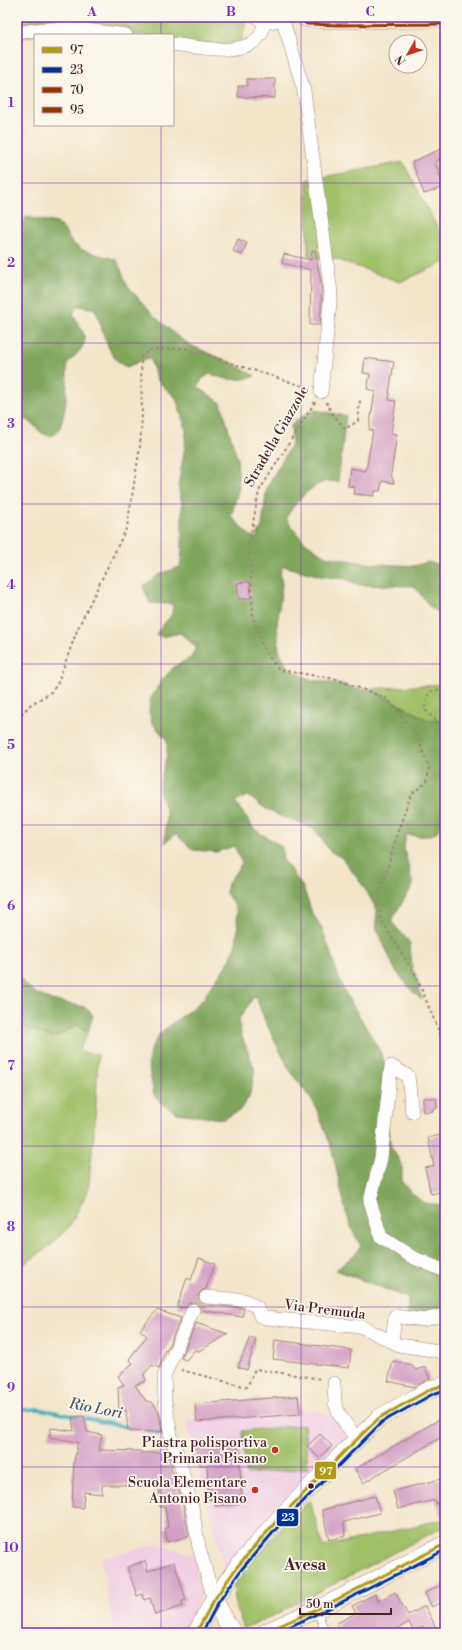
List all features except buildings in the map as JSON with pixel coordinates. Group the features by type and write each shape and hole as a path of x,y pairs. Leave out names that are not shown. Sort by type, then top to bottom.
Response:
{"street":[{"name":"Stradella Giazzole","path":"282,17 304,91 330,293 321,392"},
{"path":"304,17 308,19 336,20 445,19"},
{"path":"174,44 203,48 229,49 248,46 260,37 268,18"},
{"path":"17,34 43,30 77,29 118,34"},
{"path":"412,1112 408,1076 392,1066 381,1158 370,1201 381,1237 412,1257 445,1271"},
{"name":"Via Premuda","path":"206,1297 244,1300 257,1307 260,1316 266,1318 362,1327 399,1345 445,1352"},
{"path":"193,1310 164,1376 165,1401 171,1436 192,1507 198,1547 214,1600 233,1633"},
{"path":"392,1341 395,1316 423,1320 445,1315"},
{"path":"334,1383 334,1403 339,1414 357,1440"},
{"path":"196,1633 214,1600 230,1576 273,1525 379,1418 431,1389 445,1385"},
{"path":"264,1633 316,1609 445,1544"}],"lane":[{"path":"316,1609 326,1633"}],"path":[{"path":"17,719 31,704 50,694 56,685 78,628 126,527 140,447 142,415 141,357 149,350 184,348 321,392 332,413 345,429 358,421 360,399"},
{"name":"Stradella Giazzole","path":"321,392 259,491 250,544 254,617 264,650 279,670 336,679 388,699 418,738 429,768 427,782 411,794 399,828 378,900 381,920 416,976 443,1042 445,1054"},
{"path":"445,688 429,692 424,709 435,720 445,720"},
{"path":"177,1376 181,1369 247,1386 254,1369 319,1378 334,1383"}],"shaded area":[{"name":"Scuola Elementare Antonio Pisano","path":"299,1409 318,1410 336,1419 349,1440 248,1549 224,1569 187,1421"},
{"path":"155,1545 193,1554 201,1593 185,1633 114,1633 101,1558"}],"green space":[{"path":"17,17 242,17 246,23 238,53 174,47 174,34 34,34 17,39"},
{"path":"403,162 445,242 445,262 400,282 336,259 318,258 308,255 307,180"},
{"path":"26,217 57,223 65,231 71,242 82,250 117,260 127,285 152,314 177,336 192,346 232,363 255,376 232,380 210,374 202,379 198,387 221,403 237,458 239,488 231,516 249,535 256,538 262,526 267,487 292,443 291,425 304,415 315,410 346,416 338,482 328,481 322,483 309,490 304,495 286,518 292,528 305,542 325,556 364,563 414,566 428,562 445,566 445,615 431,608 414,586 359,585 346,579 320,576 283,566 280,574 282,584 277,626 279,651 289,669 312,680 342,684 355,689 370,689 428,720 444,720 445,820 437,831 429,836 406,835 404,848 413,885 391,921 410,943 412,968 416,976 422,1000 413,992 395,970 377,929 377,910 364,887 342,858 330,851 315,830 266,809 248,796 235,801 254,829 282,847 283,859 303,887 312,913 322,928 343,989 379,1049 387,1069 386,1118 391,1147 402,1165 402,1182 411,1193 424,1203 445,1205 445,1319 406,1327 408,1298 336,1270 354,1255 361,1246 353,1232 346,1212 331,1146 315,1105 289,1069 266,1023 255,995 239,1019 241,1034 255,1070 249,1097 239,1111 223,1119 177,1113 162,1104 154,1095 148,1063 150,1050 160,1033 204,999 209,989 230,960 236,943 238,928 236,908 226,893 228,883 242,863 234,846 217,852 193,850 176,834 165,843 166,813 159,789 167,754 167,740 152,723 149,711 151,698 162,680 175,666 191,658 196,647 180,633 162,637 156,634 172,614 173,604 150,603 143,587 160,574 180,567 182,552 182,503 178,486 185,447 186,430 176,398 157,380 150,358 127,367 120,363 114,357 106,342 95,309 77,306 73,314 82,330 85,341 80,350 67,364 65,410 62,422 57,432 51,436 42,433 28,420 17,418 17,232"},
{"path":"445,684 445,725 444,720 428,720 370,689"},
{"path":"17,973 24,983 37,994 51,1000 85,1007 93,1015 88,1032 77,1025 53,1038 17,1024"},
{"path":"17,1024 51,1036 60,1035 77,1025 88,1032 78,1052 98,1054 95,1122 88,1191 69,1227 51,1245 17,1269"},
{"name":"Piastra polisportiva Primaria Pisano","path":"304,1425 308,1468 246,1474 242,1431"},
{"path":"310,1500 323,1547 445,1519 445,1526 274,1615 244,1628 236,1609 233,1577"}],"waterway":[{"name":"Rio Lori","path":"17,1410 39,1409 132,1428"},
{"name":"Rio Lori","path":"148,1431 167,1435"}],"tunnel":[{"path":"193,1310 206,1297"}],"transit line":[{"name":"70","path":"304,17 308,19 445,19"},
{"name":"95","path":"302,21 307,24 336,25 445,24"},
{"name":"97","path":"196,1633 214,1600 237,1567 273,1525 345,1451 379,1418 431,1389 445,1385"},
{"name":"23","path":"202,1633 218,1603 241,1570 277,1528 349,1455 382,1422 433,1394 445,1390"},
{"name":"97","path":"264,1633 330,1603 445,1544"},
{"name":"23","path":"276,1633 332,1607 445,1550"}],"place":[{"name":"Piastra polisportiva Primaria Pisano","path":"275,1450"},
{"name":"Scuola Elementare Antonio Pisano","path":"255,1490"}],"district":[{"name":"Avesa","path":"305,1564"}]}
